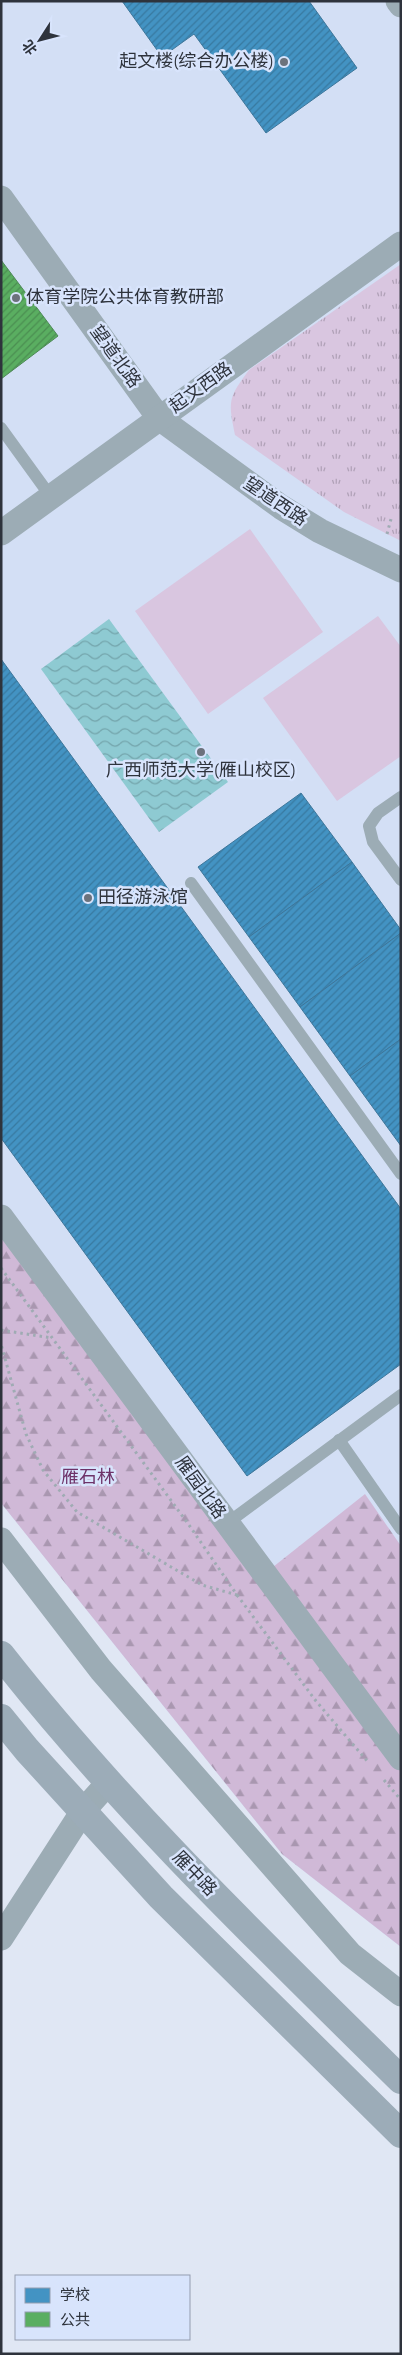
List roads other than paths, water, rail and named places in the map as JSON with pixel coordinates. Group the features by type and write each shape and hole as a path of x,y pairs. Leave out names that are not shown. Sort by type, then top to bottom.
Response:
{"main road":[{"name":"雁中路","path":"1,1655 56,1725 189,1871 401,2080"},
{"path":"1,1718 27,1750 161,1897 401,2134"}],"street":[{"path":"398,1 401,5"},
{"name":"望道北路","path":"1,198 159,418"},
{"name":"起文西路","path":"1,533 401,244"},
{"name":"望道西路","path":"159,418 281,507 320,532 401,570"},
{"name":"雁园北路","path":"1,1218 401,1758"},
{"path":"1,1540 101,1670 344,1946 401,1994"},
{"path":"1,1938 83,1811 109,1782"}],"lane":[{"path":"1,428 51,497"},
{"path":"401,797 378,813 369,826 373,842 401,880"},
{"path":"191,883 401,1174"},
{"path":"226,1524 401,1395"},
{"path":"339,1440 401,1529"}],"water":[{"path":"109,619 228,782 159,832 41,669"}],"place":[{"name":"起文楼(综合办公楼)","path":"284,62"},
{"name":"体育学院公共体育教研部","path":"16,298"},
{"name":"广西师范大学(雁山校区)","path":"201,752"},
{"name":"田径游泳馆","path":"88,898"}],"park label":[{"name":"雁石林","path":"88,1478"}]}
